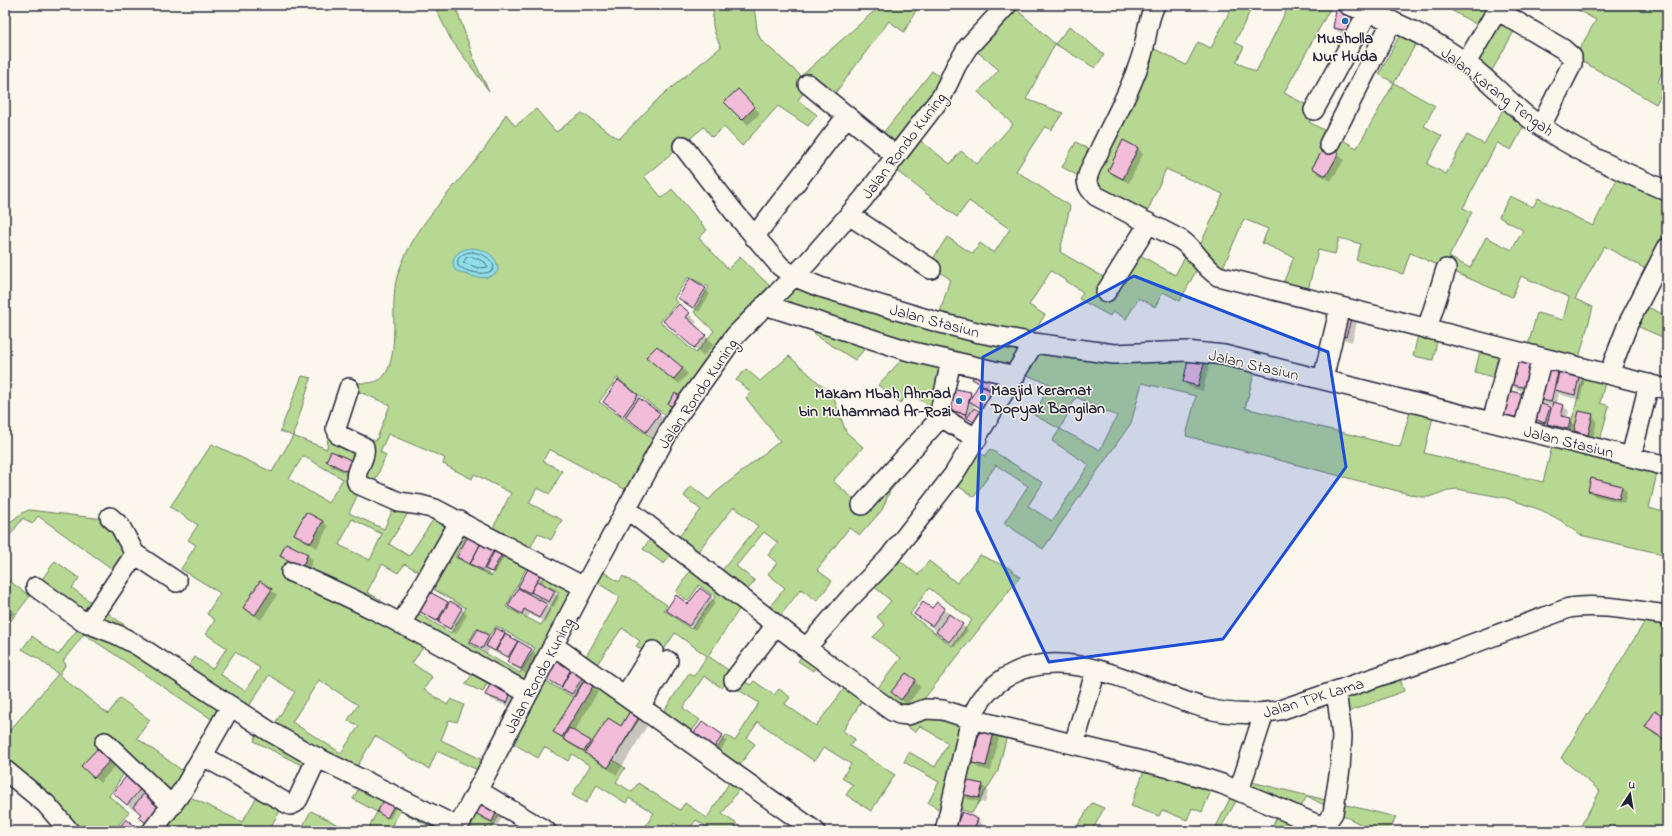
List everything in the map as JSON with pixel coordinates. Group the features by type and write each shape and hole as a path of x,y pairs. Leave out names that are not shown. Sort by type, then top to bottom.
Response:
{"street":[{"name":"Jalan Rondo Kuning","path":"457,829 553,645 676,418 731,341 849,215 942,96 956,66 968,47 1007,5"},
{"path":"1154,5 1140,62 1087,180 1088,186 1096,196 1149,223 1189,246 1205,265 1218,276 1658,387 1631,457"},
{"name":"Jalan Karang Tengah","path":"1348,5 1392,21 1440,46 1466,63 1541,126 1584,151 1665,186"},
{"path":"1466,63 1498,7 1572,57 1572,64 1541,126"},
{"path":"1314,110 1368,12"},
{"path":"1329,144 1392,21"},
{"path":"808,84 896,156"},
{"path":"754,237 847,116"},
{"name":"Jalan Stasiun","path":"683,146 754,237 780,266 793,276 842,295 980,333 1034,343 1114,354 1186,351 1208,352 1224,355 1667,466"},
{"path":"849,215 931,269"},
{"path":"1106,292 1149,223"},
{"path":"1609,374 1628,324 1667,248"},
{"path":"1427,329 1446,269"},
{"path":"765,304 909,351 1015,376"},
{"path":"1323,380 1340,307"},
{"path":"806,648 849,599 887,560 954,474 977,439 1034,343"},
{"path":"1492,422 1510,350"},
{"path":"1523,430 1542,358"},
{"path":"862,505 941,417 941,407 951,361"},
{"path":"349,388 336,428 339,435 364,447 364,454 356,478 358,484 399,502 420,504 435,509 584,587"},
{"path":"941,417 977,439"},
{"path":"627,509 806,648 862,690 899,714 908,715 926,709 951,711 971,719 1182,771 1239,791 1277,807 1322,829 1333,813 1340,769 1342,736 1336,691"},
{"path":"110,517 120,526 135,554 177,582"},
{"path":"401,624 460,521"},
{"path":"88,624 135,554"},
{"path":"291,572 347,596 528,693"},
{"path":"36,587 67,611 88,624 110,632 137,645 269,731 318,758 457,829"},
{"name":"Jalan TPK Lama","path":"945,831 971,719 975,708 989,689 1020,670 1047,664 1062,664 1096,670 1118,676 1205,708 1232,713 1264,713 1280,710 1460,649 1569,608 1578,606 1667,615"},
{"path":"734,680 776,625"},
{"path":"553,645 815,831"},
{"path":"625,696 661,656 640,707"},
{"path":"1074,744 1096,670"},
{"path":"152,831 183,790 231,706"},
{"path":"1239,791 1264,713"},
{"path":"105,742 172,806"},
{"path":"203,756 290,805 295,803 298,799 318,758"},
{"path":"5,770 46,804 68,831"},
{"path":"477,790 546,831"}],"highlighted area":[{"path":"1134,276 1328,352 1346,467 1223,639 1049,662 977,510 983,357"}],"shaded area":[{"path":"956,808 972,813 982,821 978,831 951,831"}],"green space":[{"path":"434,5 455,5 476,65 489,91 450,38"},
{"path":"716,5 752,5 755,14 757,31 761,40 801,76 872,13 885,5 919,5 904,32 889,21 833,96 813,81 798,100 817,115 808,126 778,106 742,146 724,127 712,137 704,127 644,176 662,198 672,189 707,230 699,238 728,269 740,257 772,288 670,419 617,378 599,402 657,441 630,492 549,449 543,461 562,471 550,494 537,488 529,503 562,520 551,540 538,533 528,552 491,532 511,493 474,474 472,479 443,464 445,458 388,434 380,452 386,455 373,486 364,481 349,513 384,529 395,505 411,508 389,544 409,556 437,514 454,523 425,575 405,564 398,573 382,564 367,592 381,600 378,605 427,642 412,663 432,677 424,689 447,705 451,699 464,705 457,722 449,720 441,740 487,762 482,772 437,751 429,769 375,736 354,772 272,728 295,692 269,675 246,711 100,624 102,609 186,669 195,657 212,669 227,648 206,634 215,620 207,614 220,593 181,569 196,545 188,540 198,525 170,507 212,444 272,472 293,436 327,449 329,424 343,381 370,383 375,382 384,376 392,355 395,289 397,277 404,259 412,243 432,212 480,155 491,140 506,114 515,126 536,109 556,132 582,113 619,139 661,96 721,47 713,26 713,16","holes":["688,277 709,287 694,312 714,331 696,353 660,322 678,302 674,299","355,390 390,405 376,441 340,425","303,456 343,479 328,503 289,479","352,519 382,534 370,560 339,545","235,652 260,668 245,691 220,674","319,680 358,705 348,720 359,726 341,753 292,722"]},
{"path":"1233,5 1253,5 1235,42 1244,47 1236,62 1256,72 1289,5 1324,5 1331,7 1284,93 1316,110 1309,122 1357,148 1394,83 1435,106 1424,126 1442,136 1427,164 1446,174 1467,135 1484,144 1506,104 1526,122 1511,150 1497,143 1463,208 1472,212 1449,257 1470,268 1486,237 1512,250 1523,230 1499,217 1510,196 1533,207 1538,198 1593,226 1619,175 1667,197 1667,242 1651,272 1604,246 1575,299 1593,307 1578,362 1527,349 1537,313 1563,320 1569,297 1521,276 1512,297 1410,253 1403,274 1356,260 1361,244 1339,238 1335,254 1318,250 1307,294 1281,288 1294,257 1262,243 1268,229 1244,219 1221,272 1199,248 1223,194 1166,169 1145,217 1110,198 1093,179 1151,47 1186,65 1198,42 1211,48"},
{"path":"1442,5 1521,5 1511,23 1517,26 1490,74 1472,60 1488,31"},
{"path":"1569,5 1667,5 1667,60 1658,82 1666,87 1656,104 1575,57 1596,20"},
{"path":"1014,7 1055,44 1026,99 1063,113 1051,130 1045,126 1016,171 1070,206 1060,252 1114,283 1133,251 1175,275 1188,252 1199,265 1180,301 1163,292 1155,307 1139,298 1126,319 1113,311 1110,316 1079,299 1083,292 1051,271 1029,305 1045,315 1030,338 939,316 950,279 929,265 947,237 973,254 980,243 994,253 1010,229 969,201 957,217 894,169 917,138 950,164 961,151 977,164 1013,124 978,92 999,70 974,49"},
{"path":"1070,26 1104,55 1095,68 1055,44"},
{"path":"1402,31 1418,40 1394,83 1379,74"},
{"path":"932,71 943,79 895,149 880,137"},
{"path":"1076,142 1093,152 1082,178 1062,167"},
{"path":"797,284 880,311 1256,367 1245,408 1400,447 1411,408 1434,413 1424,453 1543,482 1553,443 1658,469 1649,508 1667,513 1667,555 1580,535 1560,520 1541,510 1506,498 1457,489 1448,490 1429,497 1421,497 1186,436 1196,396 1142,383 1131,423 1043,549 1004,523 1028,486 996,465 974,497 952,482 974,449 985,456 990,449 1043,483 1028,506 1052,521 1089,465 1052,441 1060,429 1034,415 1050,384 1021,373 990,366 777,303","holes":["1076,397 1117,416 1100,450 1060,429"]},
{"path":"1641,304 1667,316 1667,339 1632,324"},
{"path":"799,320 870,343 855,360 820,338"},
{"path":"1419,331 1438,336 1433,360 1413,356"},
{"path":"1481,347 1505,353 1499,379 1475,372"},
{"path":"906,355 946,365 936,410 910,393 900,403 878,385"},
{"path":"789,356 828,391 834,399 846,432 863,447 833,481 864,508 896,472 902,477 890,491 882,510 860,535 849,528 817,570 832,581 817,601 801,589 777,620 766,611 785,588 768,574 777,563 768,555 778,543 764,532 736,566 755,581 744,594 719,574 758,526 734,507 695,555 676,540 701,510 684,496 691,486 709,500 715,493 780,441 746,398 751,392 736,380 746,369 760,381"},
{"path":"1584,373 1606,378 1600,403 1609,406 1599,444 1568,436"},
{"path":"302,376 311,378 293,436 280,431"},
{"path":"29,510 104,519 130,555 118,573 38,516 32,524 23,518 5,542 5,526 22,513"},
{"path":"462,527 469,531 455,557 491,576 506,550 577,588 525,686 408,622 414,611 451,633 466,608 428,586","holes":["527,567 544,576 540,582 559,592 541,625 506,607","496,626 535,648 520,673 468,643 477,628 490,635"]},
{"path":"653,535 673,551 664,564 643,549"},
{"path":"980,555 1009,568 1020,577 920,704 906,708 874,693 901,658 873,637 885,625 877,617 891,601 870,583 894,556 918,575 929,561 957,583","holes":["929,588 972,620 952,646 910,614"]},
{"path":"55,561 79,578 72,588 95,605 87,618 40,582"},
{"path":"693,566 742,605 708,656 750,685 754,681 774,695 779,689 790,697 785,704 816,726 847,685 864,697 843,731 855,739 850,746 895,775 871,811 846,795 853,785 842,778 851,764 824,747 814,761 758,722 747,738 755,744 738,768 715,752 726,735 735,741 759,703 726,682 722,688 704,676 683,708 700,720 690,734 662,714 689,673 694,676 707,656 675,633 657,660 636,646 640,641 622,628 595,667 584,660 620,597 593,580 599,569 619,582 623,576 667,605 664,610 691,629 715,597 699,585 688,601 676,592"},
{"path":"5,578 30,596 5,628"},
{"path":"1647,618 1667,620 1667,831 1578,831 1600,791 1561,758"},
{"path":"80,626 114,637 225,707 216,722 84,634 63,661 66,664 59,675 108,714 120,698 150,720 137,738 187,774 165,805 127,769 109,796 129,812 114,831 75,831 5,764 5,736 58,674 39,659 22,649 32,636 58,655"},
{"path":"805,652 819,663 813,671 798,661"},
{"path":"477,669 490,676 483,692 465,684"},
{"path":"1399,675 1404,691 1340,715 1337,696"},
{"path":"585,678 641,716 613,760 625,768 616,782 632,792 638,783 680,810 685,803 707,818 731,780 741,786 722,814 737,824 732,831 713,831 696,820 688,831 674,823 669,831 645,831 643,830 654,813 629,798 626,803 597,785 586,803 572,795 590,766 572,754 568,761 544,747 538,758 509,741 542,679 573,697"},
{"path":"926,716 965,722 944,812 928,803 939,782 904,762 909,752 935,767 948,743 920,726 915,732 893,717"},
{"path":"1010,723 998,771 972,813 956,808 974,727"},
{"path":"259,730 313,761 309,769 254,741"},
{"path":"1149,757 1396,817 1389,831 1373,831 1307,796 1288,831 1271,831 1281,806 1244,787 1219,831 1214,831 1237,784 1218,775 1202,812 1192,808 1187,820 1162,810 1159,816 1131,806"},
{"path":"361,784 449,831 439,831 400,811 389,831 367,831 377,812 353,799"},
{"path":"260,792 283,806 268,831 159,831 186,795 242,822"},
{"path":"481,798 502,810 490,831 478,831 467,825"},
{"path":"1092,803 1104,808 1093,829 1097,831 1087,831 1078,825"},
{"path":"311,811 350,831 300,831"}],"water":[{"path":"473,248 487,252 494,258 498,271 494,275 483,278 471,276 455,270 453,261 457,254 465,249"}],"building":[{"name":"Musholla Nur Huda","path":"1336,10 1357,14 1354,32 1333,28"},
{"path":"738,89 755,107 742,120 724,102"},
{"path":"1123,140 1138,148 1123,179 1108,171"},
{"path":"1325,146 1339,153 1326,176 1312,168"},
{"path":"690,278 706,288 693,308 678,298"},
{"path":"679,304 690,313 686,317 706,335 694,348 663,321"},
{"path":"1342,313 1352,315 1346,337 1336,334"},
{"path":"657,346 683,368 673,380 646,357"},
{"path":"1189,356 1205,360 1198,386 1183,382"},
{"path":"1516,360 1532,364 1526,388 1510,384"},
{"path":"1546,364 1559,368 1551,402 1537,399"},
{"path":"1560,368 1580,373 1575,395 1555,390"},
{"path":"977,370 998,382 993,391 972,379"},
{"path":"618,380 638,395 623,416 603,402"},
{"name":"Masjid Keramat Dopyak Bangilan","path":"979,384 997,395 987,412 969,401"},
{"name":"Makam Mbah Ahmad bin Muhammad Ar-Rozi","path":"951,388 971,392 966,414 946,410"},
{"path":"1507,390 1527,395 1521,422 1501,417"},
{"path":"675,393 683,398 676,409 668,404"},
{"path":"639,398 660,413 646,432 625,417"},
{"path":"1536,402 1550,407 1545,423 1531,418"},
{"path":"1553,402 1564,405 1561,416 1571,418 1568,429 1547,424"},
{"path":"974,408 984,414 977,424 967,418"},
{"path":"947,410 966,414 964,422"},
{"path":"1579,411 1593,414 1588,435 1574,431"},
{"path":"331,451 355,462 350,473 326,461"},
{"path":"1591,478 1622,486 1619,499 1588,491"},
{"path":"306,512 323,521 311,543 294,534"},
{"path":"470,532 483,539 470,564 457,557"},
{"path":"483,539 496,546 483,570 470,564"},
{"path":"286,543 308,554 302,567 280,556"},
{"path":"496,548 503,552 492,572 485,569"},
{"path":"528,569 540,576 530,593 518,587"},
{"path":"260,581 272,589 255,615 243,608"},
{"path":"537,581 555,591 549,602 531,592"},
{"path":"518,588 547,604 539,618 524,609 522,614 508,606"},
{"path":"700,588 711,596 689,626 666,610 676,595 688,604"},
{"path":"428,591 448,602 437,621 417,610"},
{"path":"450,601 462,608 450,629 438,622"},
{"path":"5,602 10,606 5,614"},
{"path":"923,602 932,608 937,602 945,608 932,626 914,614"},
{"path":"949,614 963,624 949,642 936,632"},
{"path":"496,628 505,633 495,651 486,646"},
{"path":"478,629 489,636 482,649 470,642"},
{"path":"505,634 518,641 508,657 496,651"},
{"path":"518,641 532,649 521,669 507,662"},
{"path":"556,660 571,669 561,687 545,678"},
{"path":"571,670 583,677 572,694 561,688"},
{"path":"906,673 916,680 901,700 891,692"},
{"path":"492,680 513,688 507,703 485,695"},
{"path":"584,681 593,686 562,737 553,732"},
{"path":"630,711 639,717 608,768 585,753 608,718 621,726"},
{"path":"1655,711 1667,719 1667,741 1645,727"},
{"path":"703,721 723,735 713,749 693,734"},
{"path":"569,728 591,741 584,751 563,739"},
{"path":"980,729 994,732 986,766 972,763"},
{"path":"100,746 113,757 94,778 81,766"},
{"path":"128,774 143,786 127,805 113,793"},
{"path":"964,780 983,784 979,798 961,794"},
{"path":"145,792 161,805 146,823 138,817 141,814 133,807"},
{"path":"385,799 395,804 387,818 377,812"},
{"path":"480,802 497,811 492,822 475,813"},
{"path":"962,812 978,819 973,831 962,831 955,828"},
{"path":"126,819 142,831 117,831"}],"place":[{"name":"Musholla Nur Huda","path":"1345,21"},
{"name":"Masjid Keramat Dopyak Bangilan","path":"983,398"},
{"name":"Makam Mbah Ahmad bin Muhammad Ar-Rozi","path":"959,401"}]}
